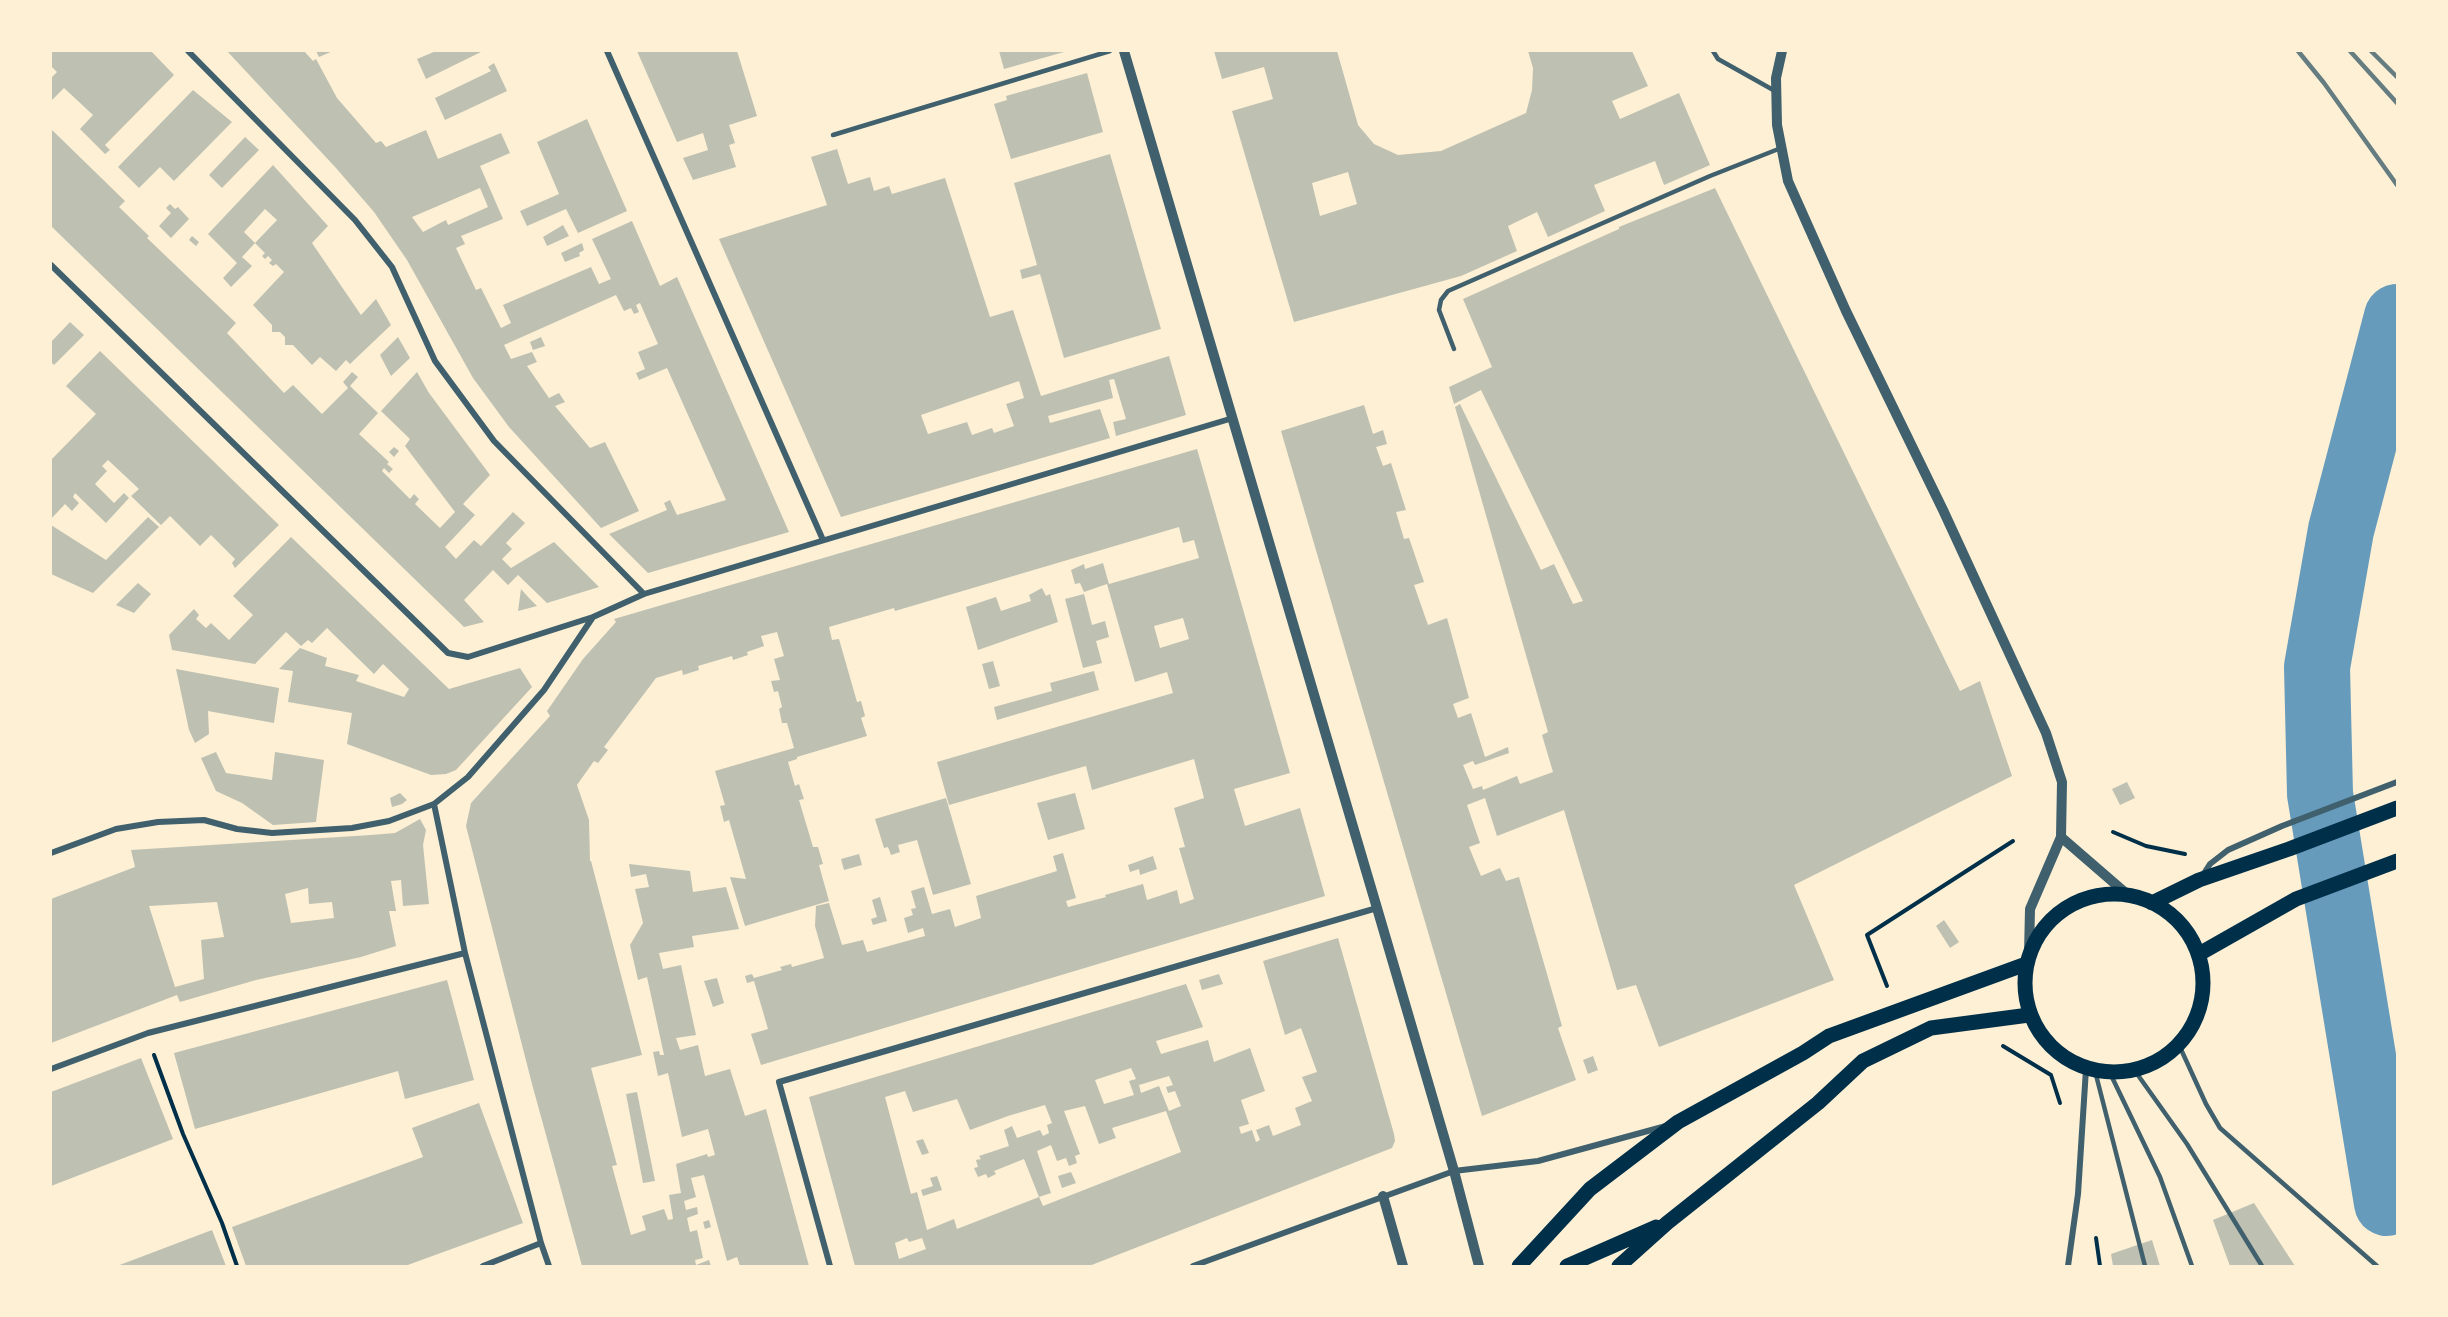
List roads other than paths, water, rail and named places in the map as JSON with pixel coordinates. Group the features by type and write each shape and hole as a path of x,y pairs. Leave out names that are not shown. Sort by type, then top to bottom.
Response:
{"main road":[{"path":"2152,903 2199,880 2397,808"},
{"path":"2199,954 2296,899 2395,862"},
{"path":"2097,895 2128,895 2152,903 2177,920 2191,937 2199,954 2203,981 2200,1006 2192,1028 2179,1045 2162,1059 2135,1071 2097,1071 2072,1063 2048,1044 2029,1016 2024,990 2027,959 2043,928 2071,904 2097,895"},
{"path":"1519,1266 1590,1189 1678,1122 1803,1053 1829,1036 2027,959"},
{"path":"1619,1266 1667,1223 1818,1103 1863,1060 1931,1028 2029,1016"},
{"path":"1567,1266 1667,1223"}],"street":[{"path":"188,51 355,220 392,267 435,361 494,441 644,594"},
{"path":"607,51 823,540"},
{"path":"1124,51 1454,1171 1479,1266"},
{"path":"1782,51 1776,78 1777,125 1788,181 1846,311 1943,510 2046,733 2062,782 2061,837 2030,909 2027,959"},
{"path":"51,265 448,653 468,657 593,617 644,594 1233,417"},
{"path":"51,854 116,830 158,822 204,820 237,829 272,833 352,828 389,821 434,804 468,777 544,690 593,617"},
{"path":"2199,880 2210,864 2228,850 2282,826 2397,782"},
{"path":"434,804 465,953 549,1266"},
{"path":"2061,837 2128,895"},
{"path":"830,1266 779,1082 1377,908"},
{"path":"51,1069 148,1033 465,953"},
{"path":"2068,1266 2097,1071"},
{"path":"1193,1266 1454,1171 1538,1161 1678,1122"},
{"path":"1383,1196 1402,1266"},
{"path":"483,1266 541,1243"}],"lane":[{"path":"834,135 1110,51"},
{"path":"1713,51 1718,59 1776,92"},
{"path":"1454,349 1439,310 1441,300 1448,291 1710,176 1783,147"},
{"path":"2179,1045 2206,1104 2220,1128 2377,1266"},
{"path":"2097,1071 2145,1266"},
{"path":"2097,1071 2160,1177 2192,1266"},
{"path":"2135,1071 2187,1144 2262,1266"}],"waterway":[{"path":"2387,1203 2320,794 2317,667 2341,530 2397,317"}],"railway":[{"path":"2298,51 2324,83 2397,185"},
{"path":"2350,51 2397,103"},
{"path":"2371,51 2397,77"}]}
